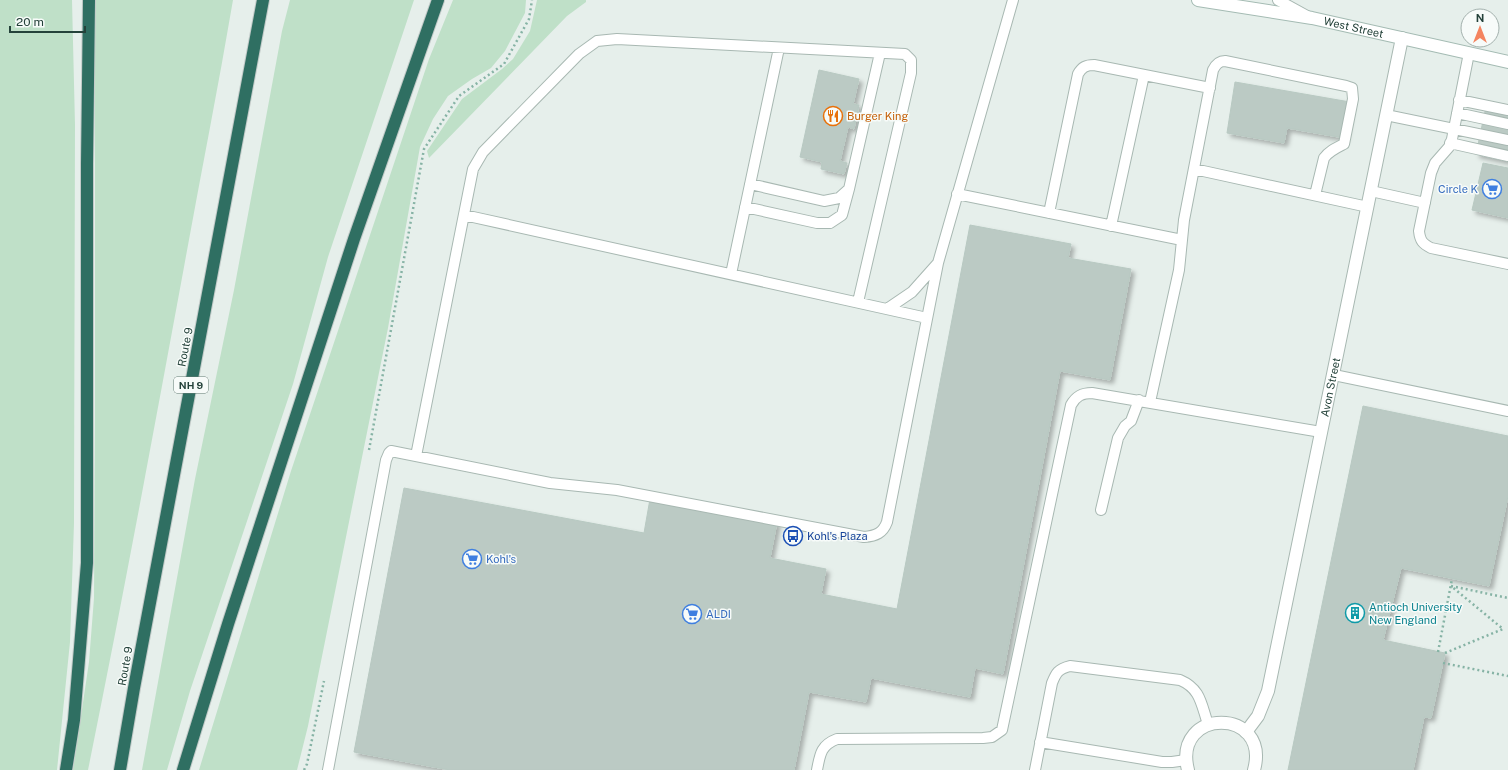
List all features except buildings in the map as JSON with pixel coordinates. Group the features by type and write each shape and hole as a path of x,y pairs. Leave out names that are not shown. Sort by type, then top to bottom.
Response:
{"highway":[{"path":"66,770 74,720 87,563 87,164 89,0"},
{"name":"Route 9","path":"120,770 134,688 263,0"},
{"path":"183,770 228,624 351,246 438,0"}],"street":[{"name":"West Street","path":"1198,0 1312,18 1508,62"},
{"name":"Avon Street","path":"1246,732 1258,716 1268,691 1402,38"},
{"path":"1187,765 1187,749 1191,739 1198,730 1208,724 1230,722 1241,727 1250,736 1256,747 1257,759 1254,770"}],"lane":[{"path":"328,770 387,457 391,451 550,482 617,490 864,537 873,536 880,533 885,528 938,263 1013,0"},
{"path":"1278,0 1312,18"},
{"path":"416,456 473,169 483,152 579,54 597,41 617,39 905,54 911,60 911,73 858,302"},
{"path":"731,274 779,48"},
{"path":"745,207 818,224 830,223 842,215 880,53"},
{"path":"1469,53 1449,147 1435,163 1431,173 1419,231 1420,237 1423,244 1431,248 1508,264"},
{"path":"1150,402 1179,270 1184,220 1210,88 1215,66 1220,61 1352,88 1353,99 1344,144 1334,149 1324,158 1315,195"},
{"path":"1049,213 1078,74 1081,69 1087,66 1094,66 1210,88"},
{"path":"1111,226 1144,75"},
{"path":"1460,100 1508,110"},
{"path":"1457,113 1508,124"},
{"path":"1386,115 1508,140"},
{"path":"1450,143 1508,156"},
{"path":"1194,169 1368,207"},
{"path":"750,184 824,201 839,198 849,189"},
{"path":"1371,191 1425,203"},
{"path":"957,194 1182,240"},
{"path":"464,215 927,318"},
{"path":"888,309 912,292 938,263"},
{"path":"1334,375 1508,411"},
{"path":"817,770 822,750 829,742 837,739 983,738 992,737 1002,730 1071,405 1078,396 1084,393 1139,400 1321,432"},
{"path":"1101,510 1120,432 1131,421 1139,400"},
{"path":"1035,770 1052,683 1056,673 1061,668 1070,666 1180,680 1187,683 1196,692 1208,724"},
{"path":"1040,742 1187,765"}],"path":[{"path":"368,454 424,149 459,96 504,64 529,19 532,0"},
{"path":"1438,652 1452,579"},
{"path":"1451,586 1508,598"},
{"path":"1445,653 1503,629 1451,586"},
{"path":"1443,663 1508,676"},
{"path":"304,770 307,764 326,673"}],"green space":[{"path":"0,0 72,0 75,125 74,523 70,642 57,770 0,770"},
{"path":"95,0 233,0 137,519 88,770 73,770 89,662 94,598"},
{"path":"290,0 414,0 328,257 293,384 190,691 167,770 142,770 195,479 234,290 282,31"},
{"path":"453,0 526,0 525,13 505,51 491,68 448,96 433,119 420,147 388,328 308,726 297,770 199,770 291,471 429,59"},
{"path":"537,0 586,0 586,2 567,16 429,158 427,151 462,99 513,59 530,31"}],"place":[{"name":"Burger King","path":"833,116"},
{"name":"Circle K","path":"1492,189"},
{"name":"Kohl's Plaza","path":"793,536"},
{"name":"Kohl's","path":"472,559"},
{"name":"Antioch University New England","path":"1355,613"},
{"name":"ALDI","path":"692,614"}]}
